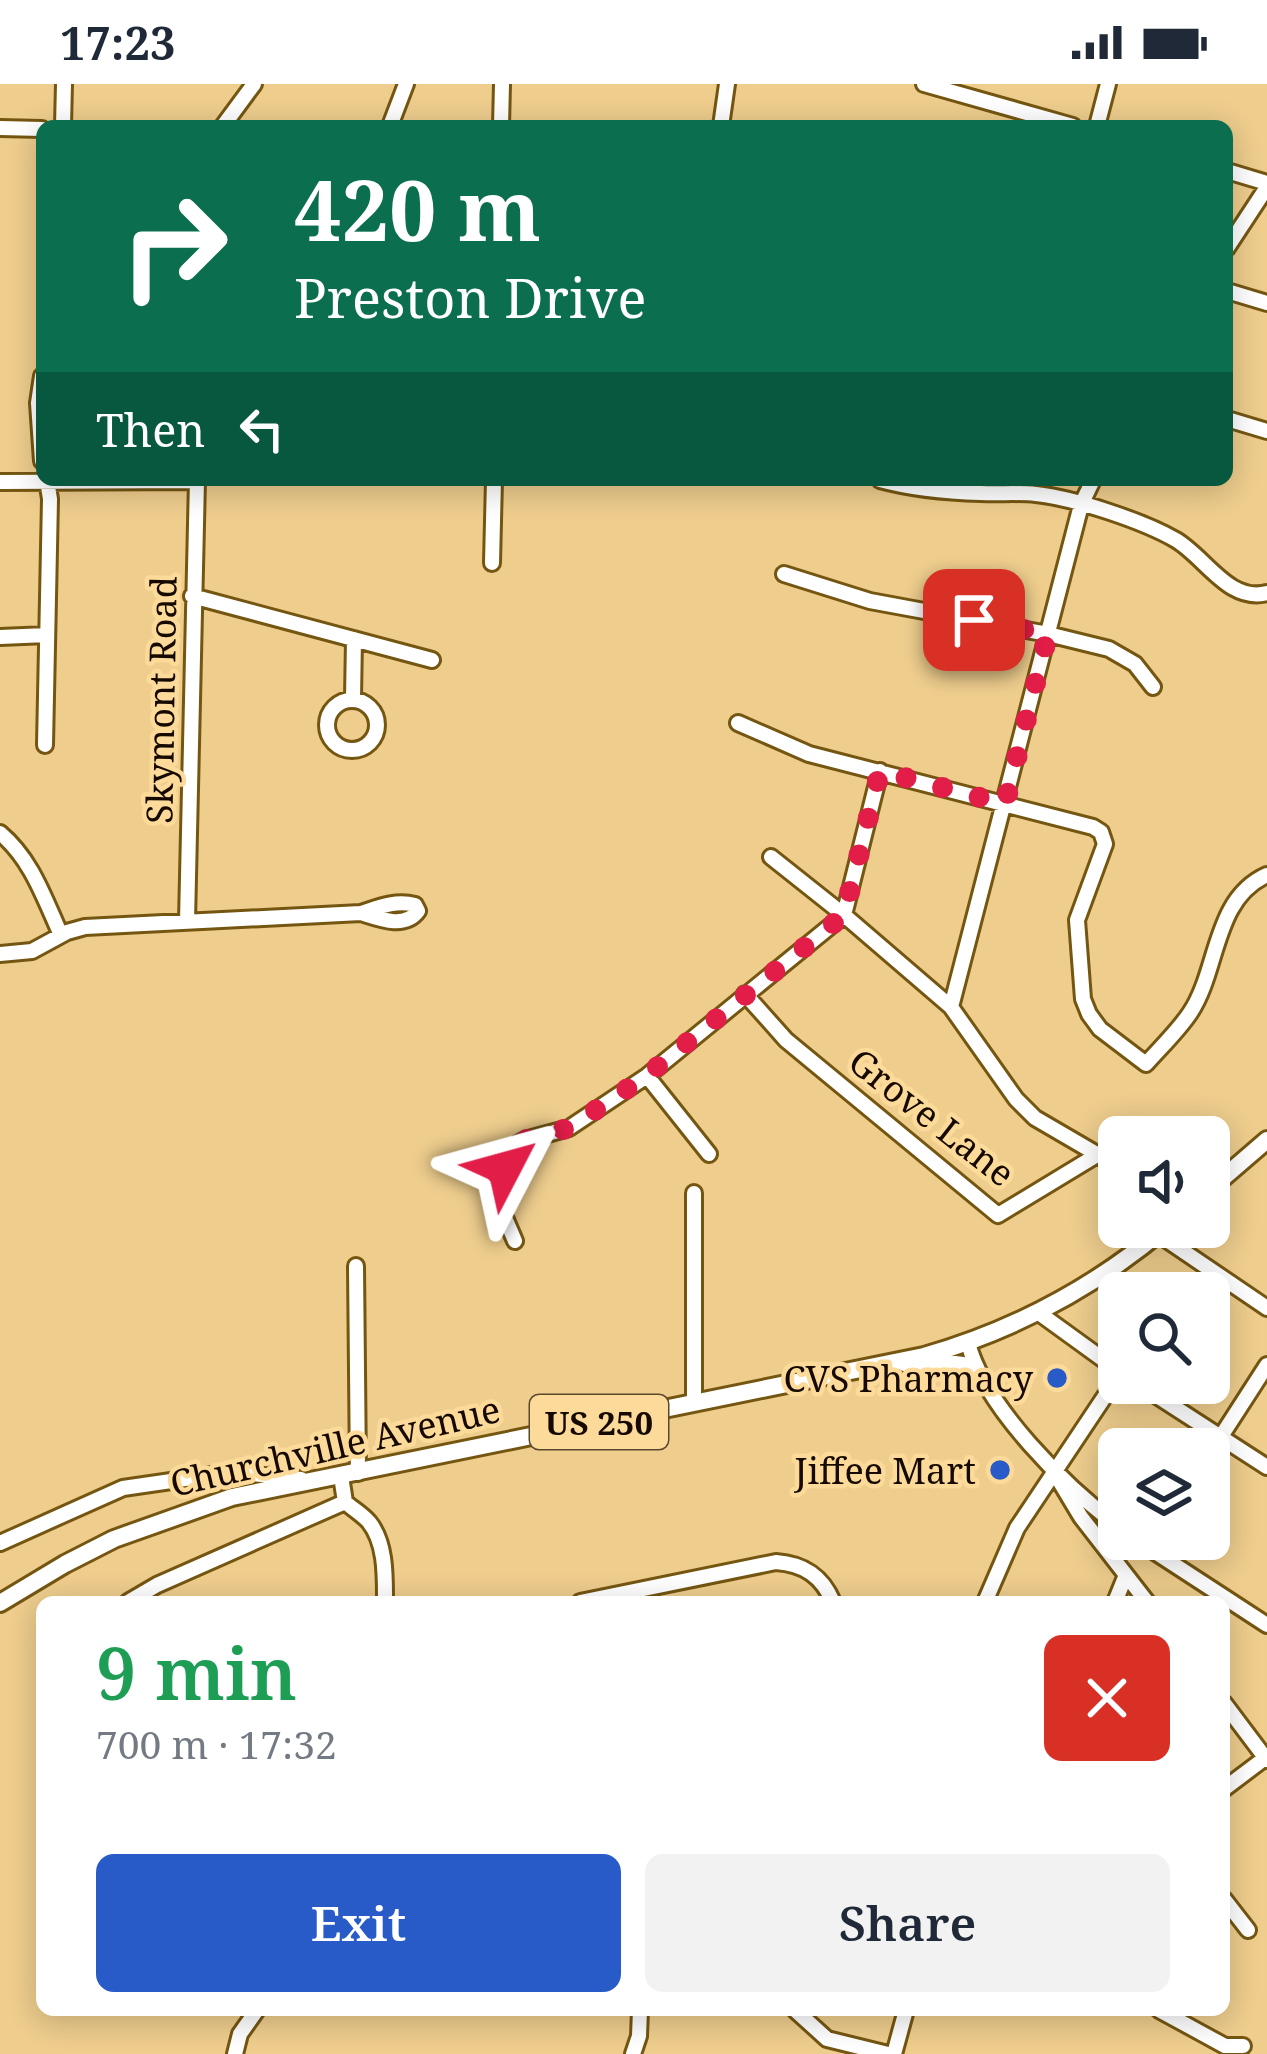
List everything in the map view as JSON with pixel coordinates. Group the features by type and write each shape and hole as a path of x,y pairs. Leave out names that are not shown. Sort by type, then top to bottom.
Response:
{"main road":[{"path":"1230,1172 1266,1142"},
{"name":"Churchville Avenue","path":"0,1603 114,1538 232,1496 886,1364 968,1343 1039,1313 1096,1281 1140,1248"}],"street":[{"path":"63,120 64,84"},
{"path":"228,120 254,84"},
{"path":"392,120 406,84"},
{"path":"501,120 502,84"},
{"path":"722,120 727,84"},
{"path":"924,84 1052,120"},
{"path":"1099,120 1108,84"},
{"path":"0,128 36,129"},
{"path":"1233,173 1267,185 1233,239"},
{"path":"1233,293 1267,303"},
{"path":"1233,421 1267,430"},
{"path":"0,482 36,480"},
{"path":"45,745 48,486"},
{"name":"Skymont Road","path":"187,921 197,486"},
{"path":"492,563 494,486"},
{"path":"909,486 1033,494 1082,505 1176,540 1239,592 1267,593"},
{"path":"950,1006 1082,505 1091,486"},
{"path":"784,574 870,601 1048,634 1120,655 1139,668 1153,687"},
{"path":"193,596 433,660"},
{"path":"0,637 47,635"},
{"path":"353,700 354,639"},
{"path":"738,723 809,754 1093,827 1104,836 1077,920 1082,994 1100,1029 1146,1064 1190,1014 1234,904 1267,875"},
{"path":"515,1240 503,1213 505,1168 514,1148 525,1140 569,1128 646,1076 844,915 880,771"},
{"path":"0,833 26,861 61,935"},
{"path":"771,857 950,1006 1023,1107 1097,1155"},
{"path":"0,954 32,951 82,927 362,913"},
{"name":"Grove Lane","path":"746,994 786,1040 998,1215 1097,1155"},
{"path":"646,1076 709,1154"},
{"path":"694,1193 694,1402"},
{"path":"1185,1248 1267,1308"},
{"path":"345,1502 356,1266"},
{"path":"1039,1313 1098,1357"},
{"path":"968,1343 980,1375 1055,1472 1098,1511"},
{"path":"886,1364 955,1363 980,1375"},
{"path":"1227,1428 1267,1365"},
{"path":"987,1596 1012,1535 1099,1404"},
{"path":"1170,1404 1207,1428"},
{"path":"1230,1443 1267,1467"},
{"path":"0,1543 116,1490 233,1472 312,1481"},
{"path":"1055,1472 1073,1507 1142,1596"},
{"path":"227,1475 232,1496"},
{"path":"138,1596 345,1502"},
{"path":"345,1502 376,1533 385,1596"},
{"path":"1171,1560 1224,1596"},
{"path":"609,1596 776,1562 809,1571 830,1596"},
{"path":"1117,1596 1126,1575"},
{"path":"1230,1600 1267,1625"},
{"path":"1230,1711 1266,1759 1230,1785"},
{"path":"1230,1907 1248,1930"},
{"path":"235,2054 240,2034 253,2016"},
{"path":"639,2016 635,2048 650,2054"},
{"path":"802,2016 827,2038 891,2054 904,2016"},
{"path":"1171,2016 1225,2046 1244,2046"}],"place":[{"name":"CVS Pharmacy","path":"1057,1378"},
{"name":"Jiffee Mart","path":"1000,1470"}],"route":[{"path":"505,1168 518,1144 569,1128 646,1076 844,915 880,771 1005,804 1048,634 974,620"}]}
